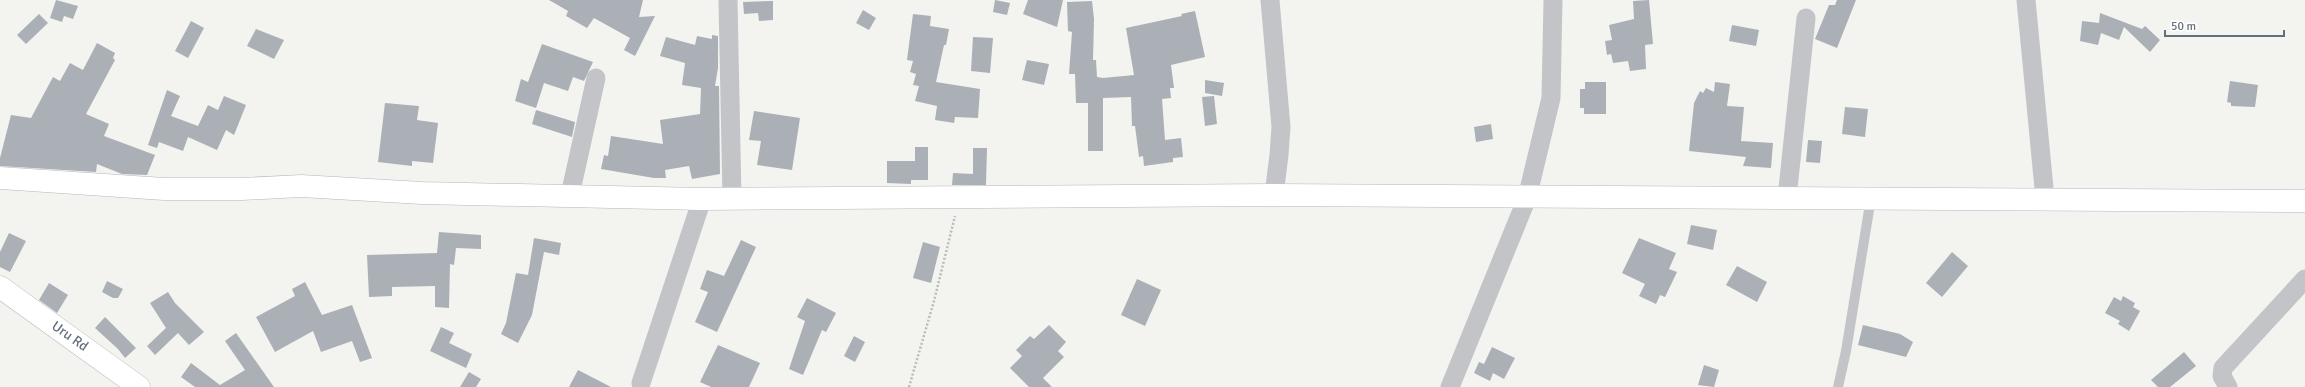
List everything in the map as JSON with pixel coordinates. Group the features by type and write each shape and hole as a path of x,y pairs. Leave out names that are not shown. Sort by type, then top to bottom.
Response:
{"street":[{"path":"728,0 732,199"},
{"path":"1270,0 1280,128 1279,155 1274,195"},
{"path":"1450,387 1527,198 1551,98 1553,0"},
{"path":"2026,0 2045,199"},
{"path":"1787,198 1806,18"},
{"path":"570,195 596,78"},
{"path":"0,178 164,189 242,189 301,186 422,193 702,199 1274,195 1527,198 1871,198 2305,201"},
{"path":"641,383 702,199"},
{"path":"2228,387 2222,376 2223,368 2305,279"},
{"name":"Uru Rd","path":"0,287 139,387"}],"lane":[{"path":"1838,387 1846,351 1871,198"}],"path":[{"path":"910,387 934,301 960,196"}],"building":[{"path":"56,0 78,6 73,19 64,16 62,22 50,18"},
{"path":"549,0 643,0 639,17 655,16 635,56 624,50 630,38 594,18 587,28 566,16 568,11"},
{"path":"995,0 1010,3 1007,15 993,12"},
{"path":"1028,0 1063,0 1057,27 1023,14"},
{"path":"1649,0 1653,44 1645,45 1646,69 1630,71 1628,61 1613,63 1611,54 1607,55 1605,41 1612,40 1609,25 1634,19 1633,1"},
{"path":"1837,0 1856,0 1837,48 1815,39 1829,5 1835,5"},
{"path":"773,1 773,20 759,21 758,13 744,14 743,2"},
{"path":"1092,1 1094,19 1093,60 1096,60 1097,77 1103,78 1134,75 1126,28 1182,16 1181,14 1195,11 1205,57 1171,65 1174,88 1170,88 1171,98 1162,99 1165,140 1181,138 1183,157 1173,158 1173,162 1144,166 1143,156 1139,157 1135,126 1132,126 1131,97 1103,98 1103,151 1088,151 1088,103 1076,103 1075,74 1069,74 1072,32 1068,31 1067,2"},
{"path":"863,10 876,18 869,30 856,23"},
{"path":"2100,13 2142,29 2145,26 2160,40 2150,52 2124,27 2119,40 2101,33 2098,45 2080,41 2082,21 2099,23"},
{"path":"39,14 48,23 26,44 17,35"},
{"path":"913,14 931,16 930,26 949,29 936,82 980,89 978,118 955,117 954,123 935,120 937,106 915,101 919,86 913,85 916,74 910,72 913,61 907,60"},
{"path":"191,21 204,28 188,58 175,51"},
{"path":"1732,25 1759,30 1756,46 1729,41"},
{"path":"256,29 284,40 274,59 247,46"},
{"path":"712,35 718,36 718,68 715,86 719,86 720,174 692,179 689,166 665,170 666,178 654,178 601,169 604,155 608,156 611,136 663,144 660,120 700,114 701,88 682,85 685,63 660,56 666,37 695,45 697,36 712,39"},
{"path":"973,37 993,38 990,73 971,71"},
{"path":"97,43 115,53 113,58 115,60 86,114 109,124 104,136 155,155 147,175 122,174 97,164 96,172 0,166 0,158 11,115 31,118 53,77 60,81 70,63 83,70"},
{"path":"542,44 593,62 584,81 573,77 568,91 544,83 536,108 515,101 521,79 528,82"},
{"path":"1027,60 1049,64 1044,85 1022,80"},
{"path":"1205,80 1224,83 1222,96 1205,93"},
{"path":"2230,81 2258,85 2255,107 2231,106 2231,103 2227,102"},
{"path":"1585,82 1606,82 1606,114 1584,114 1584,108 1580,108 1580,89 1585,89"},
{"path":"1715,82 1730,84 1727,106 1744,107 1741,141 1773,143 1771,168 1743,166 1746,157 1689,151 1694,103 1700,91 1703,93 1706,88 1714,92"},
{"path":"167,90 180,96 171,116 198,126 208,105 218,110 224,96 246,105 234,135 226,130 217,150 188,137 183,151 159,142 157,148 148,145"},
{"path":"1214,96 1217,124 1205,126 1202,97"},
{"path":"385,103 419,106 417,120 438,123 433,163 412,161 412,166 378,162"},
{"path":"1845,107 1868,109 1865,137 1842,134"},
{"path":"536,110 575,122 572,137 532,124"},
{"path":"754,111 800,118 792,170 757,165 761,141 749,140"},
{"path":"1491,124 1493,139 1476,142 1474,127"},
{"path":"1808,140 1822,141 1820,163 1806,162"},
{"path":"915,147 928,147 928,180 911,180 911,184 887,183 887,161 915,161"},
{"path":"973,148 987,148 986,185 952,185 953,173 973,174"},
{"path":"1691,225 1717,230 1713,250 1687,244"},
{"path":"439,232 481,235 481,249 456,248 454,265 450,264 449,308 435,307 435,286 392,287 392,296 369,297 367,255 437,253"},
{"path":"9,233 26,241 10,272 0,267 0,252"},
{"path":"534,238 561,243 559,255 544,252 532,315 518,343 501,334 506,323 516,273 528,275"},
{"path":"1639,238 1676,253 1669,269 1677,272 1665,297 1660,295 1656,304 1639,296 1645,284 1622,273"},
{"path":"741,240 756,247 717,332 695,322 708,292 700,289 707,270 724,276"},
{"path":"923,242 940,247 931,283 913,278"},
{"path":"1952,252 1968,266 1942,297 1926,283"},
{"path":"1737,266 1767,282 1757,302 1726,285"},
{"path":"1137,279 1161,290 1145,326 1121,315"},
{"path":"107,281 123,289 118,298 113,298 102,292"},
{"path":"305,282 322,315 352,305 372,358 360,362 352,341 321,352 313,331 275,352 256,317 295,296 292,289"},
{"path":"49,283 68,295 57,313 39,300"},
{"path":"168,292 175,303 204,332 189,345 178,333 155,355 147,346 166,328 150,303"},
{"path":"2123,296 2135,303 2133,307 2140,311 2129,331 2118,324 2120,321 2105,313 2114,297 2121,301"},
{"path":"807,298 836,313 826,332 822,330 803,375 789,369 805,321 797,317"},
{"path":"105,317 136,348 125,358 118,349 95,328"},
{"path":"1049,325 1066,342 1058,351 1064,357 1043,378 1052,387 1029,387 1010,368 1022,356 1016,350 1030,336 1034,339"},
{"path":"1863,325 1900,334 1913,342 1906,357 1858,345"},
{"path":"441,327 454,333 449,343 472,354 466,368 430,351"},
{"path":"236,333 274,387 195,387 181,377 191,363 220,385 245,370 225,341"},
{"path":"854,336 865,342 855,362 844,356"},
{"path":"718,345 760,363 749,387 711,387 700,382"},
{"path":"1492,347 1515,358 1504,379 1493,373 1490,381 1474,373 1479,362 1484,364"},
{"path":"2184,352 2196,366 2170,387 2158,387 2151,380"},
{"path":"1704,365 1719,370 1714,387 1698,385"},
{"path":"578,370 611,387 569,387"},
{"path":"469,372 481,379 476,387 460,387"}]}
